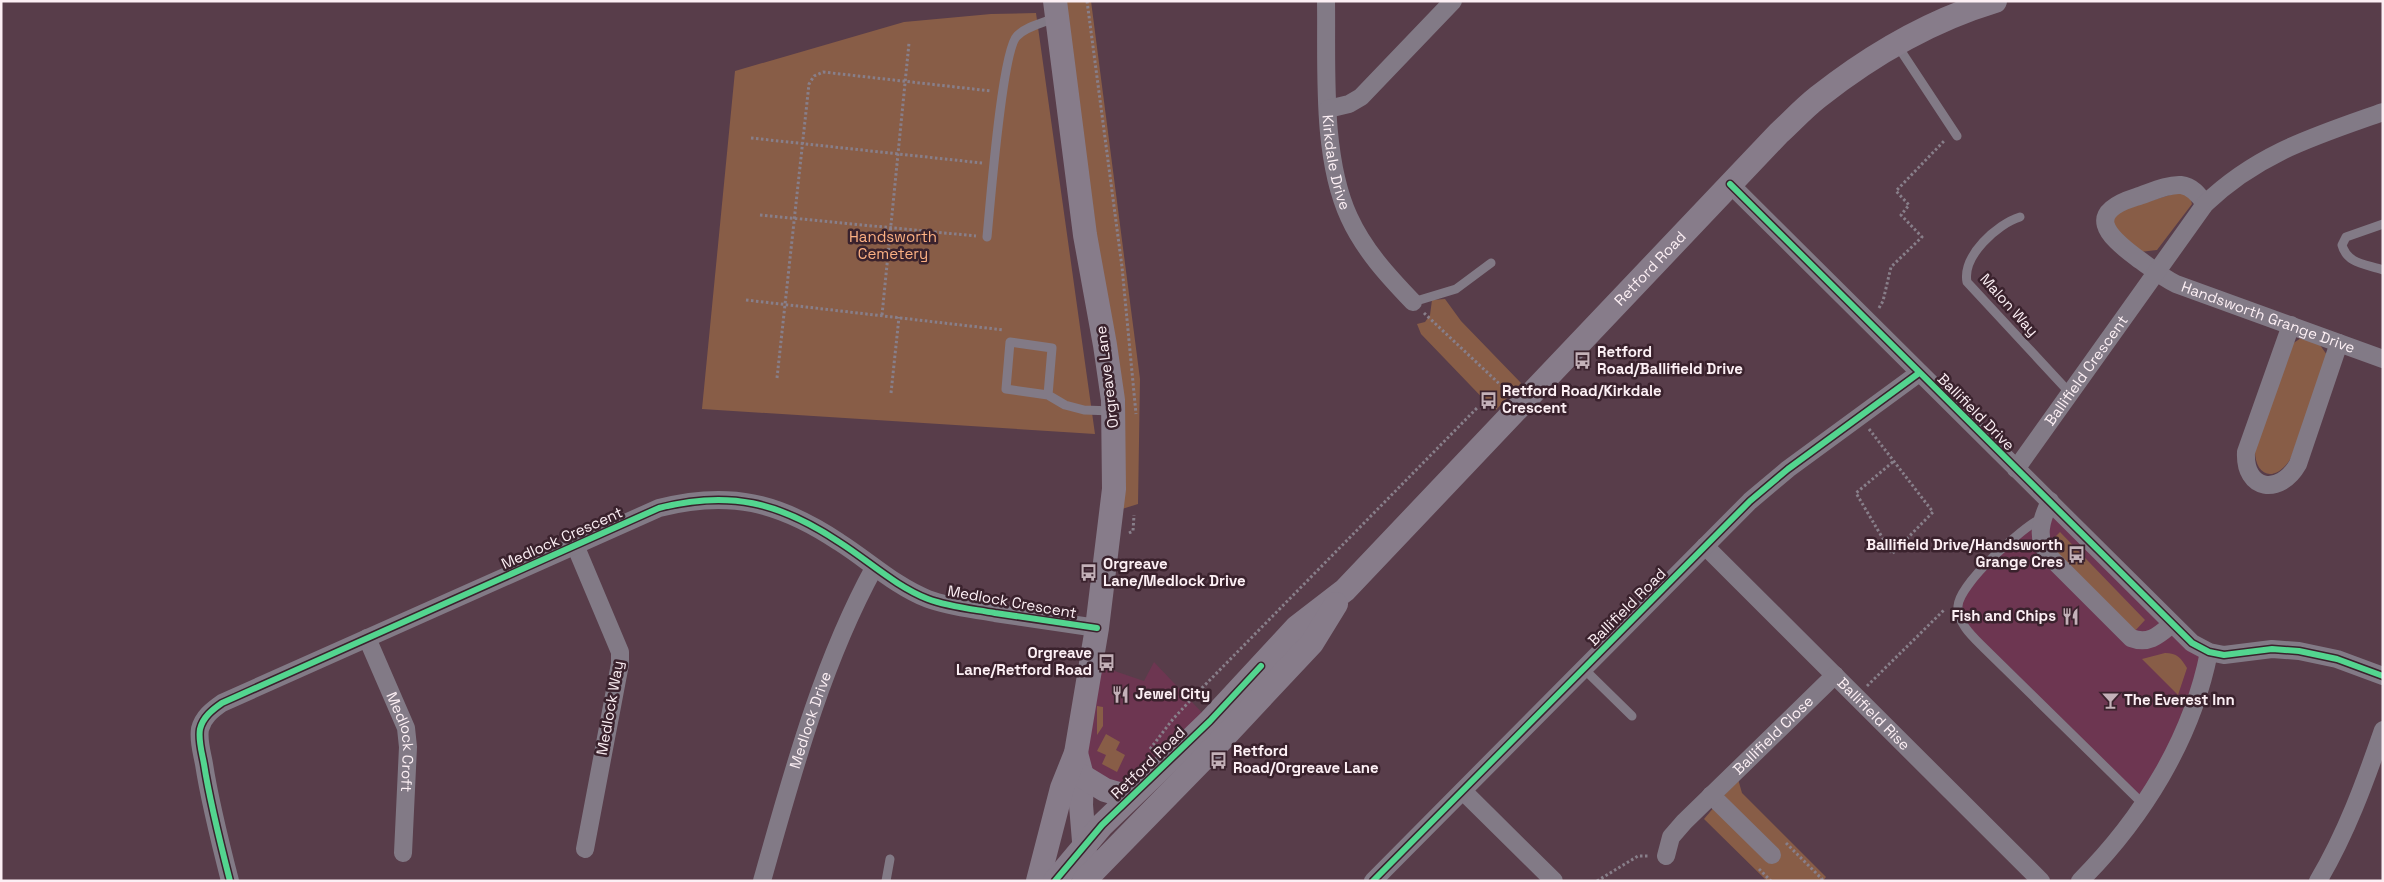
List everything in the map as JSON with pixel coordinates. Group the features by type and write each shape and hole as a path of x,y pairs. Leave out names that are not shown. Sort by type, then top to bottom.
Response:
{"main road":[{"name":"Retford Road","path":"1082,865 1129,797 1210,721 1297,628 1345,590 1779,133 1818,97 1897,45 1961,6 1995,1"},
{"name":"Orgreave Lane","path":"1038,881 1062,788 1076,753 1097,628 1114,488 1113,411 1105,345 1085,235 1056,10"},
{"name":"Retford Road","path":"1055,881 1082,865 1207,755 1312,643 1345,590"},
{"name":"Orgreave Lane","path":"1076,753 1082,776 1082,865"},
{"path":"1082,776 1105,790 1129,797"},
{"path":"1052,828 1060,846 1082,865"}],"street":[{"path":"1326,1 1328,109"},
{"name":"Kirkdale Drive","path":"1413,302 1375,261 1348,217 1334,168 1328,109 1349,104 1361,97 1453,1"},
{"name":"Ballifield Crescent","path":"2016,469 2155,271 2205,204 2220,190 2269,156 2293,144 2383,112"},
{"name":"Ballifield Drive","path":"1730,184 2172,624 2192,643 2209,652"},
{"path":"2155,271 2114,241 2106,228 2106,219 2110,210 2116,204 2175,186 2191,188 2205,204"},
{"name":"Handsworth Grange Drive","path":"2155,271 2176,284 2339,343 2382,356"},
{"path":"2291,325 2246,452 2246,464 2250,475 2266,486 2276,485 2286,480 2298,464 2339,343"},
{"name":"Ballifield Road","path":"1373,881 1750,501 1788,469 1919,373"},
{"name":"Medlock Crescent","path":"230,881 209,800 200,743 200,730 204,719 222,703 659,508 705,499 730,499 761,505 806,522 839,542 874,568 930,600 958,607 1097,628"},
{"path":"2050,501 2042,518 2042,546 2131,638 2142,642 2153,639 2172,624"},
{"name":"Medlock Way","path":"575,545 620,652 620,664 585,849"},
{"name":"Ballifield Rise","path":"1705,546 2040,881"},
{"name":"Medlock Drive","path":"762,881 805,738 840,635 874,568"},
{"name":"Medlock Croft","path":"367,638 406,728 408,747 403,853"},
{"path":"2080,881 2118,841 2144,806 2185,727 2202,683 2209,652 2224,655 2272,649 2298,651 2337,659 2383,676"},
{"name":"Ballifield Close","path":"1666,856 1671,837 1711,795 1835,675"},
{"path":"2318,881 2366,781 2383,730"},
{"path":"1463,791 1554,881"},
{"path":"1711,795 1772,855"}],"lane":[{"path":"987,237 1002,93 1011,45 1016,36 1056,10"},
{"path":"1897,45 1956,133"},
{"name":"Malon Way","path":"2020,217 2009,220 1998,227 1974,255 1967,266 1967,282 2070,392"},
{"path":"2383,224 2346,237 2342,245 2344,253 2350,260 2383,270"},
{"path":"1413,302 1456,288 1490,263"},
{"path":"1048,395 1052,348 1010,342 1006,389 1048,395 1065,405 1084,410 1113,411"},
{"path":"2042,518 2025,527 1979,572 1964,590 1958,607 1961,619 1973,637 2144,806"},
{"path":"1584,669 1632,716"},
{"path":"886,881 890,860"}],"path":[{"path":"1087,1 1123,277 1136,400 1136,417"},
{"path":"882,315 907,82 909,44"},
{"path":"776,378 786,304 809,84 814,76 823,72 1002,93"},
{"path":"1867,321 1883,301 1891,267 1922,237 1901,215 1909,205 1896,191 1956,133"},
{"path":"751,138 995,165"},
{"path":"760,215 892,226 987,237"},
{"path":"746,300 1006,330 1011,335 1010,342"},
{"path":"1413,302 1521,404"},
{"path":"891,393 899,317"},
{"path":"1146,754 1161,733 1201,689 1477,408"},
{"path":"1859,416 1894,461 1933,512 1892,554 1856,493 1894,461"},
{"path":"1108,545 1133,531 1134,511"},
{"path":"1857,696 1944,609 1958,607"},
{"path":"1780,837 1822,878 1820,881"},
{"path":"1597,881 1638,856 1666,856"}],"shaded area":[{"path":"2050,501 2209,652 2144,806 1961,619 1964,590 2033,522"},
{"path":"1154,662 1210,721 1129,797 1082,776 1091,663 1144,681"}],"green space":[{"path":"1066,1 1091,1 1140,379 1138,504 1122,509 1093,224"},
{"name":"Handsworth Cemetery","path":"1036,13 1095,434 702,409 735,71 904,22 991,14"},
{"path":"2180,192 2190,197 2192,204 2157,250 2140,252 2116,236 2112,219 2120,210"},
{"path":"1445,299 1461,321 1521,383 1495,411 1421,334 1417,324 1425,322 1430,315 1432,300"},
{"path":"2301,338 2320,345 2327,355 2291,458 2278,471 2272,474 2266,473 2258,465 2255,456 2255,446 2292,344"},
{"path":"2060,532 2145,620 2134,632 2048,544"},
{"path":"2165,653 2178,657 2187,668 2178,695 2142,659"},
{"path":"1097,706 1103,707 1103,726 1097,735"},
{"path":"1106,734 1120,742 1116,750 1125,755 1117,772 1102,764 1106,755 1097,751"},
{"path":"1738,779 1742,793 1826,877 1823,881 1767,881 1704,819"}],"cycle path":[{"path":"1730,184 2192,643 2209,652 2224,655 2272,649 2299,651 2337,659 2383,676"},
{"path":"1373,881 1750,501 1788,469 1919,373"},
{"path":"230,881 212,808 200,742 201,725 211,711 222,703 659,508 708,500 731,500 753,503 795,517 817,528 893,580 928,599 961,608 1097,628"},
{"path":"1055,881 1102,825 1210,721 1261,666"}],"place":[{"name":"Retford Road/Ballifield Drive","path":"1583,361"},
{"name":"Retford Road/Kirkdale Crescent","path":"1488,400"},
{"name":"Ballifield Drive/Handsworth Grange Cres","path":"2077,554"},
{"name":"Orgreave Lane/Medlock Drive","path":"1089,573"},
{"name":"Fish and Chips","path":"2070,616"},
{"name":"Orgreave Lane/Retford Road","path":"1106,662"},
{"name":"Jewel City","path":"1121,694"},
{"name":"The Everest Inn","path":"2110,700"},
{"name":"Retford Road/Orgreave Lane","path":"1219,760"}]}
